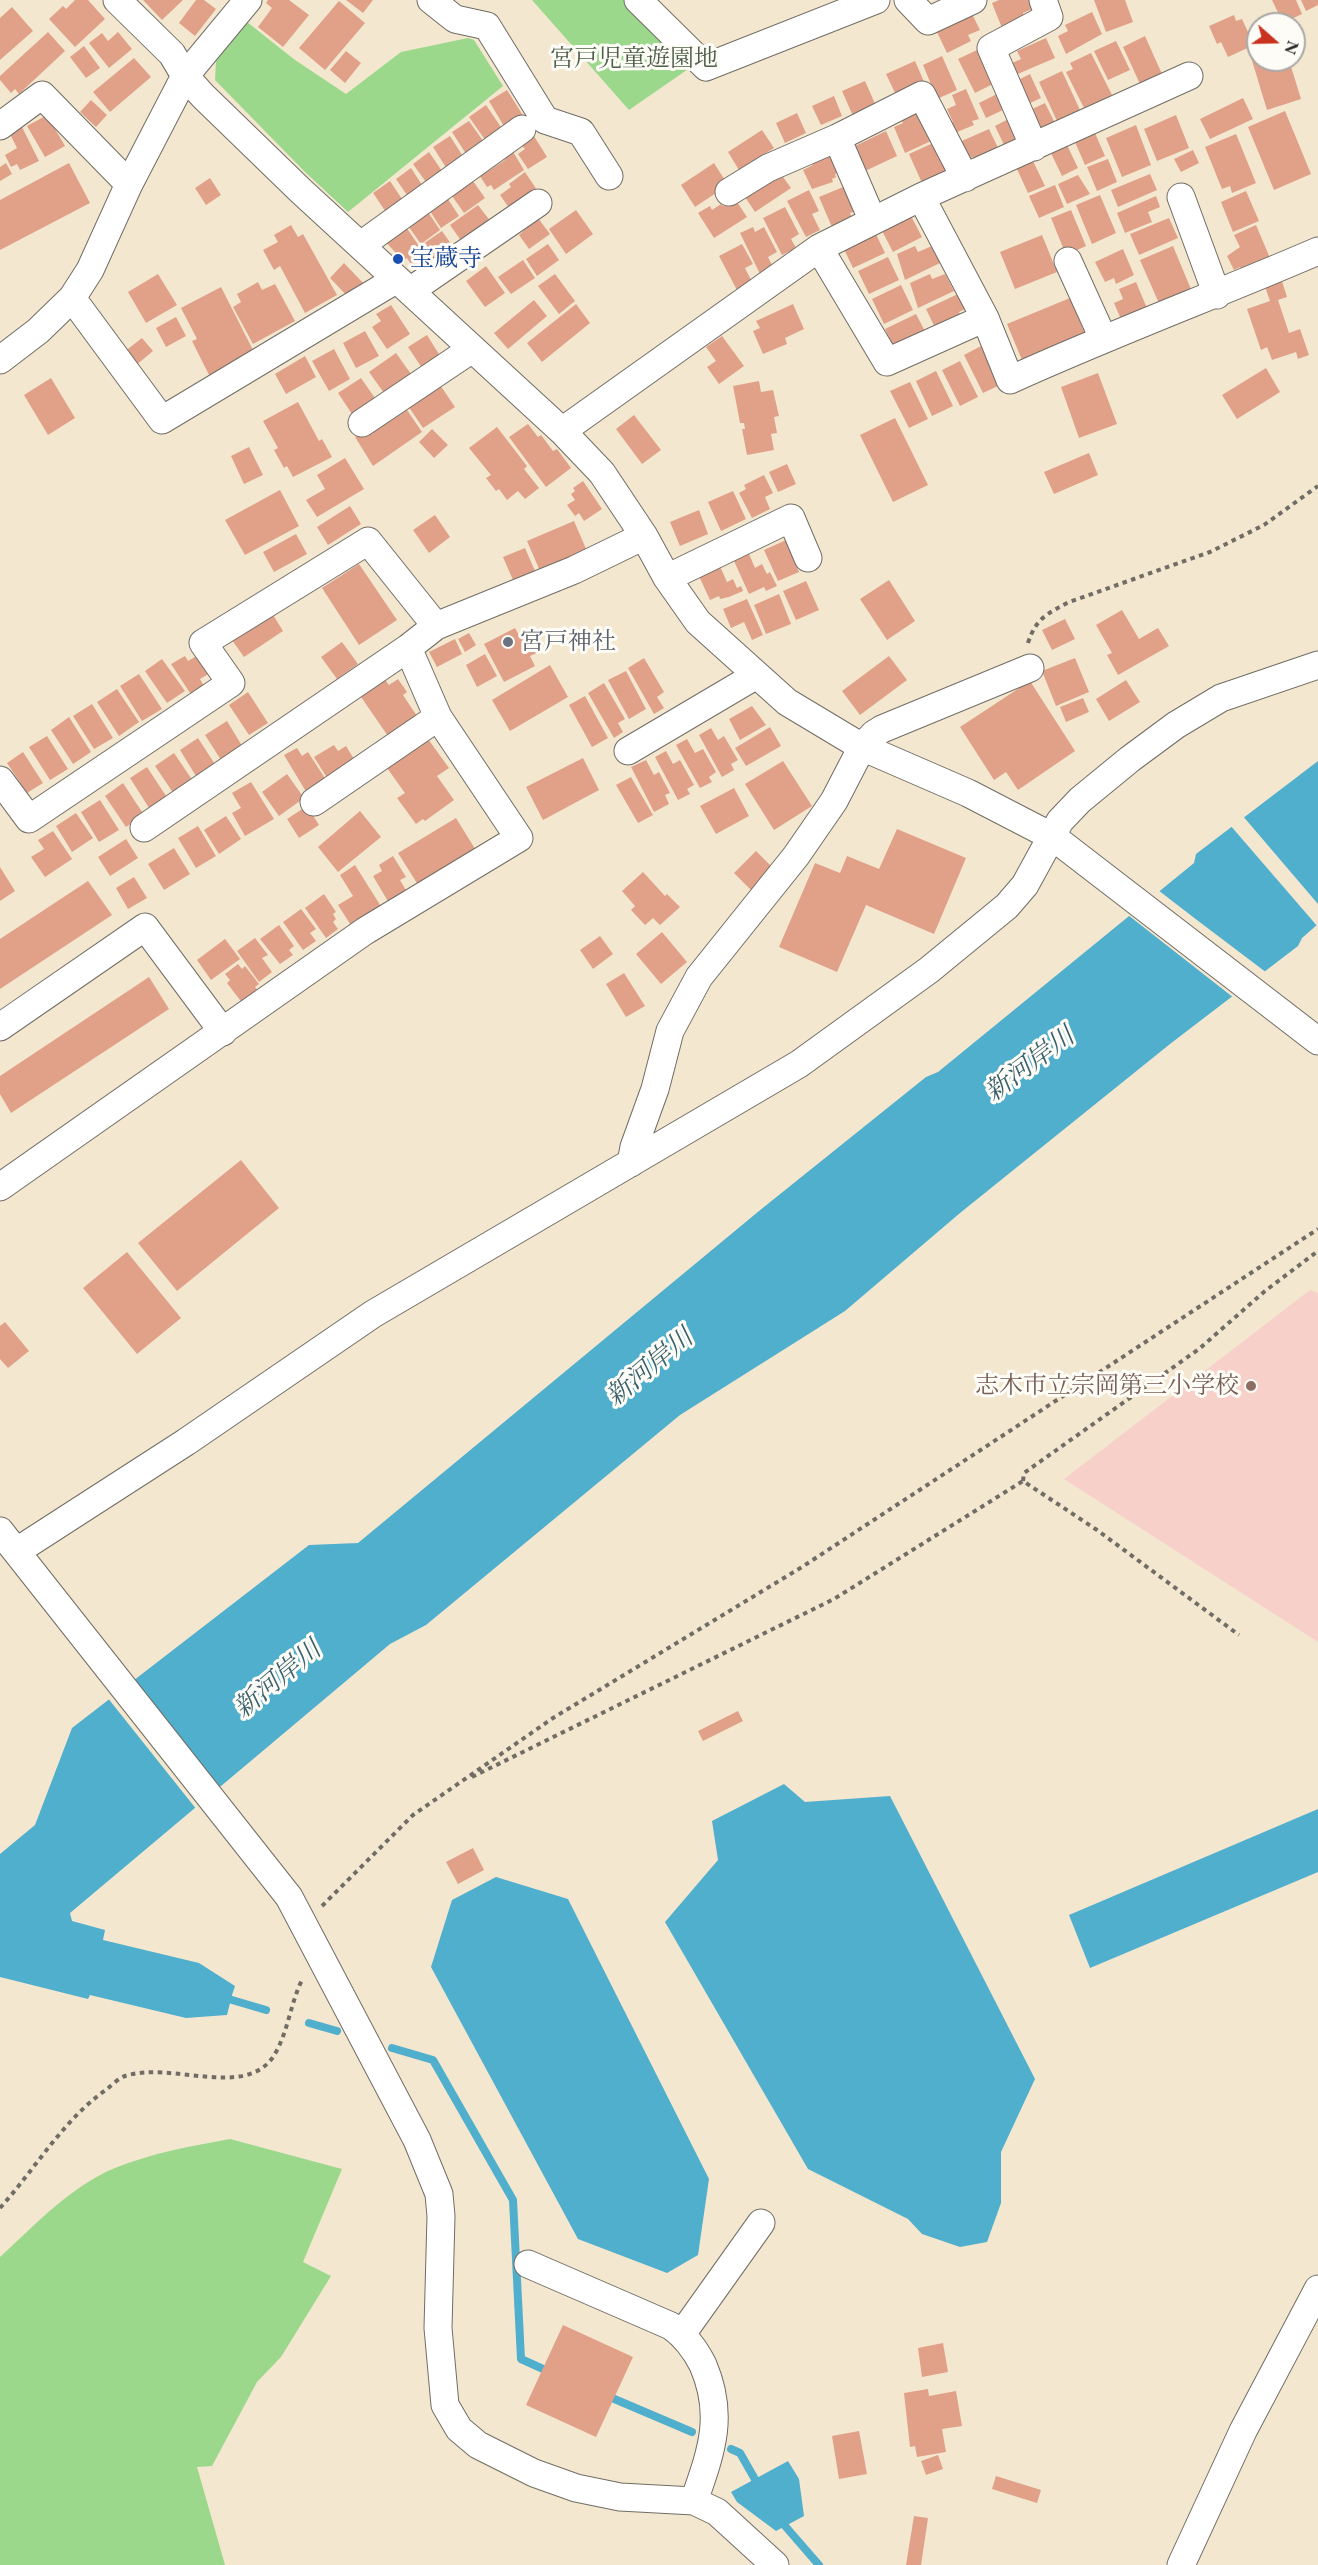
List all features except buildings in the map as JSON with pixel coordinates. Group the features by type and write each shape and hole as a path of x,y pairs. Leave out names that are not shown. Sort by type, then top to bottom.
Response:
{"street":[{"path":"117,0 172,54 185,75 211,104 562,431 602,473 644,536 667,578 698,622 755,676 813,720 862,747 968,793 1053,837 1318,1041"},
{"path":"0,360 38,331 72,298 90,270 129,184 185,75 248,0"},
{"path":"431,0 455,19 487,26 545,120 581,132 609,176"},
{"path":"638,0 706,67 876,0"},
{"path":"908,0 928,21 972,0"},
{"path":"1034,147 991,48 1049,16 1043,0"},
{"path":"562,431 819,248 872,219 1189,76"},
{"path":"0,126 42,95 129,184"},
{"path":"729,192 768,168 837,138 922,95 965,178"},
{"path":"361,245 522,129"},
{"path":"837,138 872,219"},
{"path":"921,197 984,318 1010,380 1103,338 1217,295 1318,250"},
{"path":"1181,197 1217,295"},
{"path":"72,298 162,420 404,285 538,203"},
{"path":"819,248 886,362 984,318"},
{"path":"1068,261 1103,338"},
{"path":"362,423 472,349"},
{"path":"667,578 791,518 808,558"},
{"path":"144,828 408,648 436,626 574,570 644,536"},
{"path":"0,780 29,819 231,684 203,643 368,541 436,626"},
{"path":"0,1187 365,931 519,838 438,717 408,648"},
{"path":"775,2565 717,2512 694,2501 620,2497 576,2488 534,2473 478,2445 459,2429 446,2406 438,2328 441,2216 439,2194 417,2140 301,1918 14,1548 176,1449 373,1314 799,1064 929,970 1007,906 1025,885 1060,822 1080,800 1130,759 1202,708 1229,695 1318,664"},
{"path":"631,1162 634,1147 655,1089 670,1031 699,977 796,856 834,801 862,747 882,729 1030,668"},
{"path":"628,751 755,676"},
{"path":"314,802 438,717"},
{"path":"0,1027 145,927 223,1032"},
{"path":"682,2334 761,2223"},
{"path":"528,2264 670,2326 682,2334 699,2357 710,2383 716,2415 711,2451 694,2501"},
{"path":"1181,2565 1243,2430 1318,2289"}],"path":[{"path":"1030,668 1027,645 1033,626 1047,614 1069,602 1210,552 1264,525 1318,486"},
{"path":"301,1918 413,1815 553,1718 802,1567 1318,1229"},
{"path":"1023,1481 1024,1473 1199,1349 1265,1291 1318,1251"},
{"path":"460,1783 834,1599 1023,1481"},
{"path":"1023,1481 1096,1530 1239,1635"},
{"path":"0,2208 83,2106 124,2076 165,2071 236,2079 251,2075 262,2067 272,2058 280,2042 304,1976 323,1962"}],"shaded area":[{"name":"志木市立宗岡第三小学校","path":"1310,1290 1318,1293 1318,1642 1064,1479"}],"green space":[{"name":"宮戸児童遊園地","path":"532,0 627,0 694,65 629,110"},
{"path":"247,22 295,60 346,94 401,52 468,38 474,40 503,86 348,212 305,172 215,80 216,61"},
{"path":"230,2139 342,2169 303,2262 331,2276 281,2357 257,2382 212,2466 197,2467 225,2565 0,2565 0,2257 54,2207 99,2176 115,2168 157,2154"}],"water":[{"name":"新河岸川","path":"1318,761 1318,924 1302,938 1298,946 1170,1044 960,1213 845,1311 680,1415 426,1625 390,1644 70,1913 72,1921 105,1930 103,1940 199,1963 235,1986 231,1998 224,1999 230,2003 227,2015 186,2018 90,1995 88,1999 0,1977 0,1854 35,1825 72,1728 309,1545 358,1543 759,1211 926,1077 938,1072 1194,863 1196,854"},
{"path":"784,1784 805,1802 890,1796 1035,2079 1001,2152 1001,2203 987,2242 960,2247 922,2234 908,2219 808,2169 665,1922 718,1860 712,1821"},
{"path":"1318,1809 1318,1872 1090,1968 1069,1915"},
{"path":"496,1877 568,1899 709,2179 698,2255 667,2273 578,2239 431,1967 452,1900"},
{"path":"788,2461 799,2479 804,2516 776,2531 737,2502 731,2492"}],"pier":[{"path":"1242,815 1318,904 1318,927 1230,825"},
{"path":"1158,890 1267,973 1234,998 1128,915"},
{"path":"131,1678 221,1790 197,1810 107,1697"}],"waterway":[{"path":"215,1995 266,2010"},
{"path":"309,2023 337,2031"},
{"path":"392,2048 433,2060 513,2200 521,2359 552,2373"},
{"path":"605,2395 692,2432"},
{"path":"731,2449 740,2453 760,2488"},
{"path":"779,2519 819,2565"}],"place":[{"name":"宝蔵寺","path":"398,259"},
{"name":"宮戸神社","path":"508,642"},
{"name":"志木市立宗岡第三小学校","path":"1251,1386"}]}
